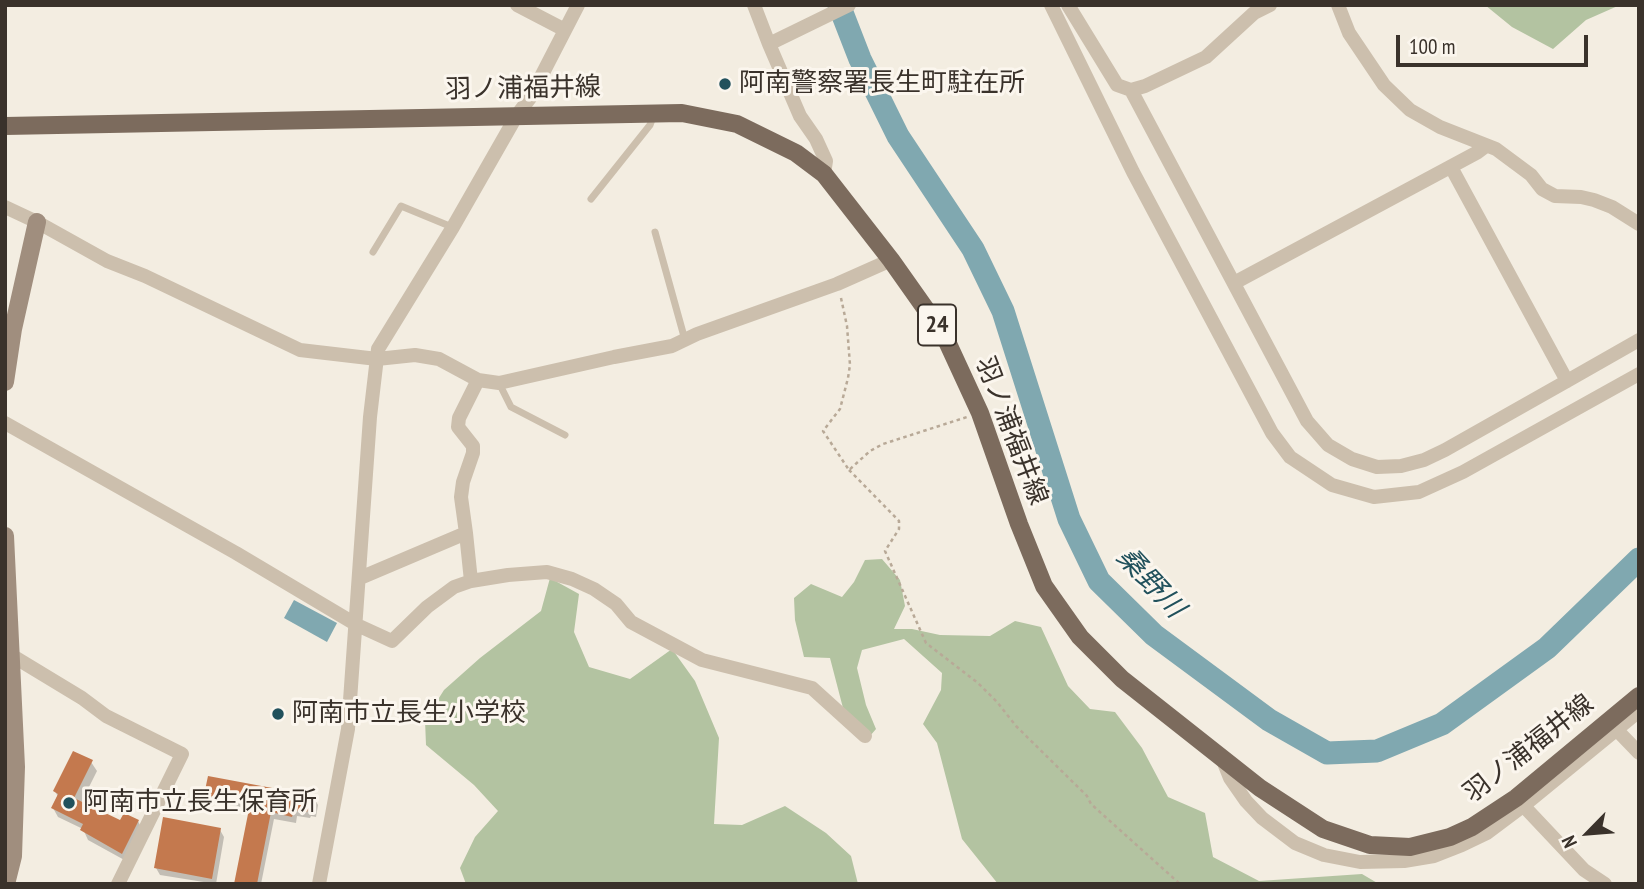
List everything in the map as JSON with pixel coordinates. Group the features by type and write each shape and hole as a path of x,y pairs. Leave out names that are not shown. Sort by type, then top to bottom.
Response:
{"main road":[{"name":"羽ノ浦福井線","path":"5,126 682,113 737,124 796,153 824,174 891,260 944,335 980,413 1044,586 1080,637 1122,679 1260,788 1323,829 1370,845 1410,847 1450,837 1520,802 1612,725 1639,696"}],"street":[{"path":"517,5 565,30"},
{"path":"320,884 348,729 370,417 379,349 530,98 578,5"},
{"path":"754,5 773,41 800,116 816,139 826,161 824,174"},
{"path":"773,41 849,5"},
{"path":"1051,5 1133,173 1272,433 1290,457 1332,485 1374,497 1419,492 1463,472 1639,374"},
{"path":"1068,5 1117,85 1131,90 1206,57 1254,13 1270,5"},
{"path":"1338,5 1349,33 1384,85 1410,110 1440,127 1496,149 1531,175 1542,189 1555,196 1581,197 1594,201 1612,207 1639,224"},
{"path":"1131,90 1307,421 1328,445 1352,459 1377,467 1401,467 1424,460 1639,340"},
{"path":"1234,283 1486,146"},
{"path":"1451,167 1567,382"},
{"path":"5,207 107,261 171,288 300,350 377,359 415,355 439,359 478,380 499,383 672,346 697,334 838,284 891,260"},
{"path":"5,382 13,329 37,222"},
{"path":"471,581 461,496 463,482 474,453 458,427 478,380"},
{"path":"5,423 236,553 357,625 392,641 436,599 454,587 471,581 508,575 547,572 572,579 605,597 631,622 702,660 812,688 865,736"},
{"path":"360,578 466,533"},
{"path":"5,536 16,767 13,856 6,884"},
{"path":"11,655 82,698 106,716 182,754 118,884"},
{"path":"1639,711 1612,725 1639,753"},
{"path":"1222,758 1230,778 1262,818 1295,843 1324,855 1360,862 1404,861 1434,856 1487,833 1520,802 1584,870 1605,884"}],"lane":[{"path":"591,199 650,125 654,114"},
{"path":"373,253 401,206 453,227"},
{"path":"655,232 685,341"},
{"path":"499,383 511,407 565,435"}],"path":[{"path":"838,284 850,365 839,409 823,431 849,470 899,521 899,529 885,551 926,643 978,683 1087,796 1091,804 1181,884"},
{"path":"849,470 870,451 883,444 980,413"}],"green space":[{"path":"1485,5 1620,5 1586,20 1553,49 1512,27"},
{"path":"882,559 900,580 905,606 894,629 912,629 940,635 990,636 1015,621 1041,627 1068,686 1090,709 1115,712 1142,748 1168,797 1205,813 1213,857 1259,881 1362,874 1379,884 998,884 962,839 937,743 923,724 941,690 942,673 904,639 862,650 857,668 866,705 876,729 870,736 843,708 830,658 804,657 795,620 794,598 811,584 842,597 854,582 865,560"},
{"path":"550,578 579,594 574,632 589,667 630,679 672,649 695,681 719,738 714,824 742,825 785,806 826,833 851,856 858,884 466,884 460,868 475,837 498,811 474,785 426,745 425,720 444,690 541,611"}],"water":[{"path":"294,600 337,623 327,642 284,618"}],"building":[{"name":"阿南市立長生保育所","path":"73,751 93,760 74,798 120,820 124,813 139,820 122,854 80,830 83,824 51,808 58,794 53,791"},
{"path":"208,776 315,796 313,810 294,810 292,817 271,812 257,884 234,884 250,804 204,795"},
{"path":"163,817 221,828 212,879 154,868"}],"waterway":[{"name":"桑野川","path":"839,5 860,59 898,136 973,249 1003,311 1069,519 1099,581 1154,635 1269,720 1327,753 1377,751 1442,724 1547,648 1639,559"}],"place":[{"name":"阿南警察署長生町駐在所","path":"725,84"},
{"name":"阿南市立長生小学校","path":"278,714"},
{"name":"阿南市立長生保育所","path":"69,803"}]}
